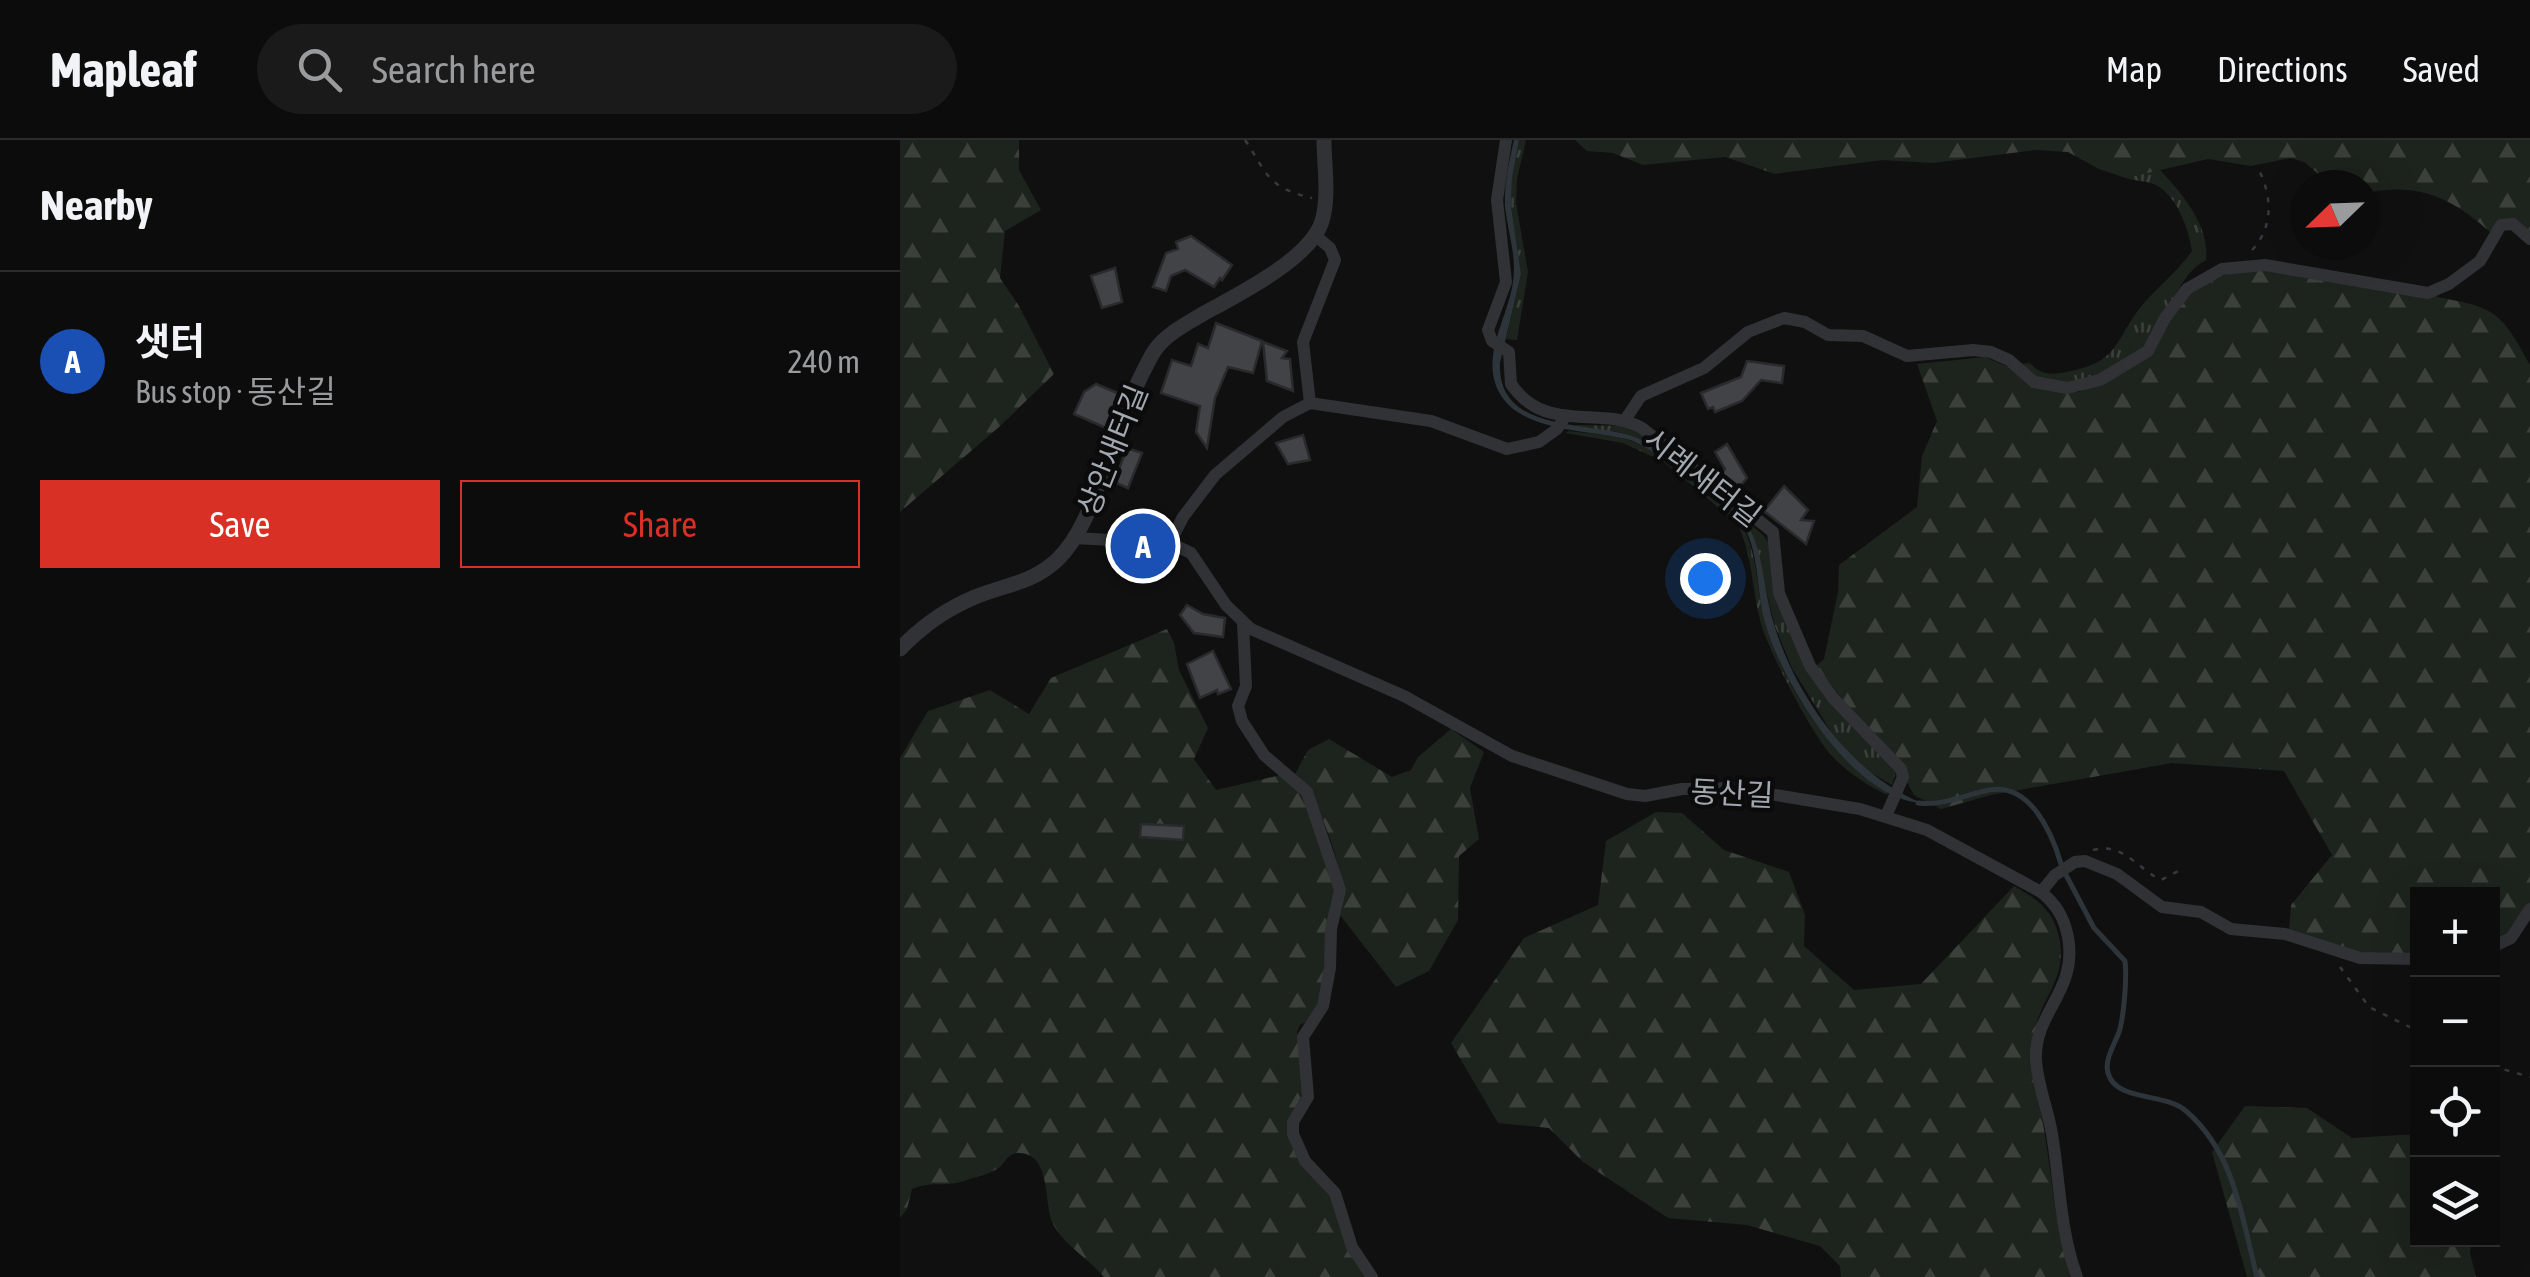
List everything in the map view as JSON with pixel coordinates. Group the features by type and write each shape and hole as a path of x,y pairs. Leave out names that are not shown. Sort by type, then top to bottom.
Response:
{"street":[{"path":"1310,403 1303,342 1335,260 1330,248 1315,235 1324,200 1324,140"},
{"name":"시례새터길","path":"1506,140 1497,200 1506,282 1488,330 1509,352 1509,377 1515,390 1561,423 1626,420 1661,442 1773,532 1779,593 1810,666 1833,698 1899,766 1902,776 1886,816"},
{"path":"1626,420 1641,396 1704,368 1748,332 1784,318 1806,322 1828,334 1863,336 1907,356 1991,352 2009,360 2034,382 2053,388 2078,388 2110,376 2148,350 2187,289 2222,270 2265,264 2337,280 2428,292 2450,284 2480,262 2500,225 2513,224 2530,239"},
{"name":"상안새터길","path":"900,649 915,633 954,608 1037,575 1054,563 1074,538 1095,494 1117,431 1157,347 1180,328 1282,265 1315,235"},
{"path":"1074,538 1170,543 1183,517 1214,475 1283,417 1310,403 1431,422 1506,449 1539,442 1561,423"},
{"name":"동산길","path":"1170,543 1191,553 1243,623 1404,696 1512,756 1592,785 1645,796 1706,787 1757,790 1886,816 1927,830 2041,892"},
{"path":"1243,623 1246,686 1238,706 1242,721 1264,754 1307,792 1340,890 1331,930 1323,1006 1302,1037 1308,1096 1293,1122 1293,1134 1305,1161 1335,1193 1352,1247 1372,1277"},
{"path":"2076,1277 2063,1223 2036,1053 2045,1023 2066,982 2070,956 2062,916 2041,892 2055,875 2080,860 2117,874 2162,907 2201,912 2231,929 2277,932 2333,951 2376,960 2410,960"},
{"path":"2500,943 2512,938 2530,909"}],"path":[{"path":"1245,140 1269,178 1294,193 1324,200"},
{"path":"2248,252 2264,232 2270,205 2258,168"},
{"path":"2080,860 2102,848 2136,860 2161,880 2182,869"},
{"path":"2333,951 2369,1006 2410,1027"},
{"path":"2496,1067 2530,1076"}],"green space":[{"path":"900,140 1019,140 1019,170 1041,210 1005,231 1000,278 1054,374 900,512"},
{"path":"1519,140 1526,140 1516,203 1528,272 1517,340 1506,339 1521,274 1511,206"},
{"path":"1575,140 2530,140 2530,234 2498,221 2490,232 2447,201 2432,195 2380,191 2380,170 2314,170 2291,158 2251,166 2208,159 2126,178 2068,152 2036,150 1933,163 1882,160 1775,174 1725,157 1643,165 1613,153 1587,151"},
{"path":"2160,170 2199,223 2206,260 2187,276 2157,333 2141,352 2087,380 2058,385 2042,382 2020,364 2030,363 2042,372 2056,374 2084,368 2107,356 2144,303 2192,251 2184,222 2167,193 2151,183 2126,178"},
{"path":"2253,268 2435,294 2495,315 2512,334 2530,365 2530,906 2513,932 2500,940 2500,887 2410,887 2410,955 2361,953 2289,931 2291,905 2332,855 2284,771 2172,763 1991,795 1941,809 1914,795 1816,666 1824,659 1838,592 1839,565 1917,507 1922,456 1937,421 1917,364 1985,357 2067,392 2079,392 2142,359 2182,299 2213,278"},
{"path":"1626,426 1642,434 1700,483 1646,441 1618,432 1572,427"},
{"path":"1566,433 1614,436 1640,445 1691,478 1736,518 1752,550 1773,647 1797,695 1829,741 1889,791 1887,795 1837,761 1803,713 1762,627 1737,523 1664,462 1623,443"},
{"path":"1735,512 1770,545 1790,633 1896,772 1892,785 1863,768 1838,743 1792,668 1775,626 1754,540"},
{"path":"1167,629 1179,670 1208,728 1194,759 1216,790 1281,775 1303,791 1337,893 1322,996 1310,1020 1300,1025 1297,1032 1305,1088 1288,1125 1327,1188 1367,1277 1104,1277 1056,1228 1036,1160 1017,1153 983,1175 912,1189 907,1209 900,1218 900,758 928,711 990,690 1029,714 1051,678"},
{"path":"1451,729 1484,752 1470,788 1479,839 1459,856 1458,920 1429,971 1396,987 1340,915 1342,884 1331,841 1314,800 1295,774 1308,750 1329,739 1392,777 1411,770 1418,757"},
{"path":"1656,812 1682,813 1724,850 1789,872 1805,915 1804,946 1854,990 1921,984 2014,886 2044,908 2058,932 2061,956 2037,1023 2033,1063 2070,1277 1841,1277 1840,1266 1820,1246 1747,1225 1668,1218 1583,1162 1549,1128 1498,1123 1451,1043 1524,938 1598,905 1606,841"},
{"path":"2245,1106 2307,1108 2352,1138 2410,1134 2410,1247 2470,1247 2476,1277 2247,1277 2212,1152"}],"shaded area":[{"path":"1514,140 1519,140 1511,206 1521,274 1500,363 1503,387 1514,403 1531,414 1621,433 1651,444 1737,512 1756,543 1777,635 1805,694 1823,722 1868,770 1922,803 1896,797 1870,782 1846,760 1804,705 1774,648 1762,611 1751,543 1733,512 1640,444 1540,423 1509,405 1499,392 1492,365 1514,272 1505,199"}],"building":[{"path":"1191,236 1232,265 1222,280 1214,287 1185,270 1171,276 1166,291 1153,287 1166,253 1178,249 1176,242"},
{"path":"1115,268 1122,302 1102,308 1091,276"},
{"path":"1216,323 1262,341 1253,373 1228,367 1215,398 1207,448 1196,432 1200,406 1161,393 1172,360 1191,366 1198,344 1208,348"},
{"path":"1263,342 1287,351 1282,358 1290,359 1293,391 1267,381"},
{"path":"1747,361 1784,366 1782,383 1761,380 1742,401 1715,412 1713,407 1708,409 1701,393 1741,377"},
{"path":"1096,384 1120,394 1106,428 1074,414 1084,392"},
{"path":"1303,435 1310,460 1288,464 1276,443"},
{"path":"1727,444 1747,478 1737,490 1718,476 1725,469 1715,452"},
{"path":"1127,448 1142,453 1128,488 1114,482"},
{"path":"1784,486 1808,510 1801,520 1814,521 1806,544 1764,511"},
{"path":"1187,605 1203,614 1225,618 1223,637 1194,633 1180,615"},
{"path":"1213,651 1231,689 1200,698 1187,664"},
{"path":"1141,824 1184,826 1183,840 1140,837"}],"waterway":[{"path":"1918,803 1945,802 1989,790 2016,794 2037,812 2061,864"},
{"path":"2066,875 2094,928 2125,961 2123,1014 2109,1056 2108,1073 2120,1089 2177,1105 2203,1128 2216,1146 2234,1188 2257,1277"}],"place":[{"name":"샛터","path":"1143,546"}]}
